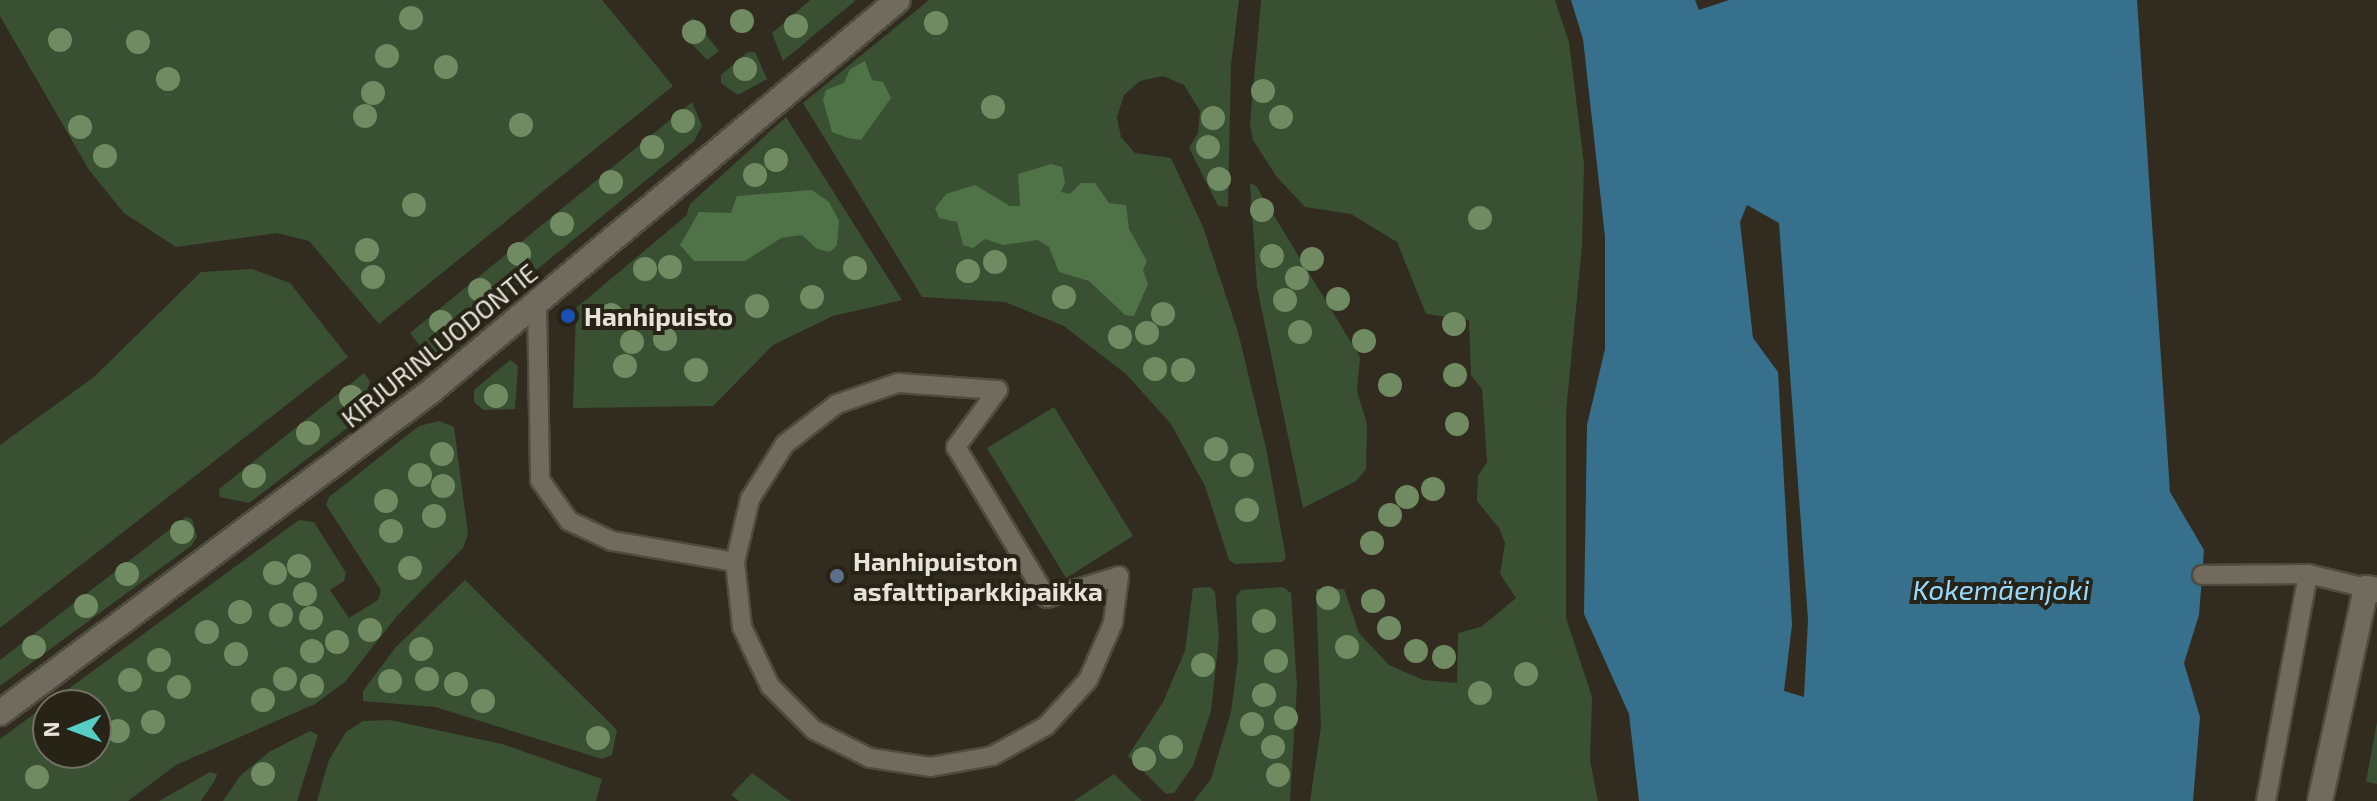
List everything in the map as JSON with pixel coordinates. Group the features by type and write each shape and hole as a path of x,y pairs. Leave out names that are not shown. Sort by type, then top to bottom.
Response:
{"street":[{"name":"KIRJURINLUODONTIE","path":"0,713 236,541 537,302 898,0"},
{"path":"2320,801 2372,589"}],"lane":[{"path":"537,302 540,480 569,521 612,541 735,562"},
{"path":"898,383 964,385 998,390 956,447 1047,598 1119,576 1113,623 1088,680 1046,726 992,756 931,767 870,758 814,730 770,686 742,627 735,562 750,499 785,444 837,404 898,383"},
{"path":"2266,801 2308,574"},
{"path":"2202,575 2308,574 2372,589"}],"green space":[{"path":"0,0 602,0 673,86 379,324 309,241 277,233 176,247 124,213 89,170 0,16"},
{"path":"810,0 856,0 783,61 772,33"},
{"path":"929,0 1239,0 1231,65 1228,207 1218,206 1189,148 1198,133 1200,111 1184,85 1163,76 1140,81 1124,95 1117,117 1121,137 1135,153 1171,158 1203,227 1238,332 1266,448 1286,558 1282,562 1235,564 1229,560 1205,486 1171,424 1126,374 1064,326 1005,302 922,297 803,103"},
{"path":"1261,0 1555,0 1569,42 1584,164 1582,246 1566,412 1566,618 1592,697 1590,761 1598,801 1310,801 1321,727 1316,589 1344,589 1359,633 1389,665 1423,680 1457,683 1458,633 1481,627 1516,598 1500,574 1505,543 1499,528 1477,501 1478,476 1487,462 1482,389 1471,375 1469,320 1426,314 1397,242 1351,214 1305,207 1276,176 1253,140 1250,124"},
{"path":"693,18 719,51 707,60 682,34 682,26"},
{"path":"748,52 755,52 767,79 738,95 721,83 721,75"},
{"path":"865,61 872,80 883,82 891,98 861,140 832,132 823,100 826,90 844,83 850,69"},
{"path":"692,102 702,126 694,141 429,358 410,333"},
{"path":"786,117 902,300 833,316 773,345 713,406 573,408 576,308 686,216 690,204"},
{"path":"1051,164 1062,167 1065,182 1061,192 1070,194 1081,183 1095,183 1109,203 1126,205 1129,229 1147,261 1143,270 1148,284 1134,316 1125,315 1089,281 1059,272 1049,247 1038,240 1003,245 985,239 973,248 963,245 957,222 939,218 935,208 946,194 975,185 1010,206 1020,206 1018,174"},
{"path":"1250,183 1256,186 1360,357 1357,391 1367,424 1366,469 1356,481 1303,508 1257,287"},
{"path":"812,190 829,202 839,221 837,245 830,252 817,249 802,235 781,238 745,261 694,261 680,245 699,212 731,213 737,196"},
{"path":"252,269 290,283 348,357 0,628 0,445 94,377 201,272"},
{"path":"510,360 518,366 515,409 483,410 474,402 474,390"},
{"path":"364,373 370,381 363,416 249,503 220,497 219,489"},
{"path":"1054,407 1133,536 1066,578 987,448"},
{"path":"439,421 454,427 468,534 463,548 397,616 345,682 315,704 176,765 128,801 0,801 0,739 32,716 32,769 112,769 112,689 68,689 299,520 314,522 346,573 344,581 330,590 349,618 378,600 381,590 326,505 329,497 419,426"},
{"path":"186,517 192,519 197,537 191,546 0,686 0,660"},
{"path":"465,580 617,730 612,755 602,759 435,707 363,701 363,691 395,648"},
{"path":"1210,587 1215,592 1219,638 1211,711 1193,766 1174,793 1166,794 1128,756 1163,702 1185,651 1193,588"},
{"path":"1283,587 1291,593 1297,687 1290,801 1194,801 1211,779 1231,712 1238,659 1236,597 1241,590"},
{"path":"390,720 502,744 602,779 596,801 317,801 329,760 346,732 363,721"},
{"path":"2377,722 2377,784 2366,782"},
{"path":"310,731 318,735 297,801 223,801 240,776 269,752"},
{"path":"210,772 217,774 201,801 159,801"},
{"path":"752,773 791,801 739,801 731,795"},
{"path":"1114,774 1142,801 1074,801"}],"water":[{"name":"Kokemäenjoki","path":"1571,0 1695,0 1699,10 1729,0 2137,0 2170,492 2204,550 2199,615 2184,663 2200,717 2193,801 1639,801 1629,714 1584,614 1587,425 1605,349 1605,237 1583,39","holes":["1747,205 1779,223 1808,620 1804,697 1784,691 1792,625 1778,372 1753,338 1740,222"]}],"place":[{"name":"Hanhipuisto","path":"568,316"},
{"name":"Hanhipuiston asfalttiparkkipaikka","path":"837,576"}]}
